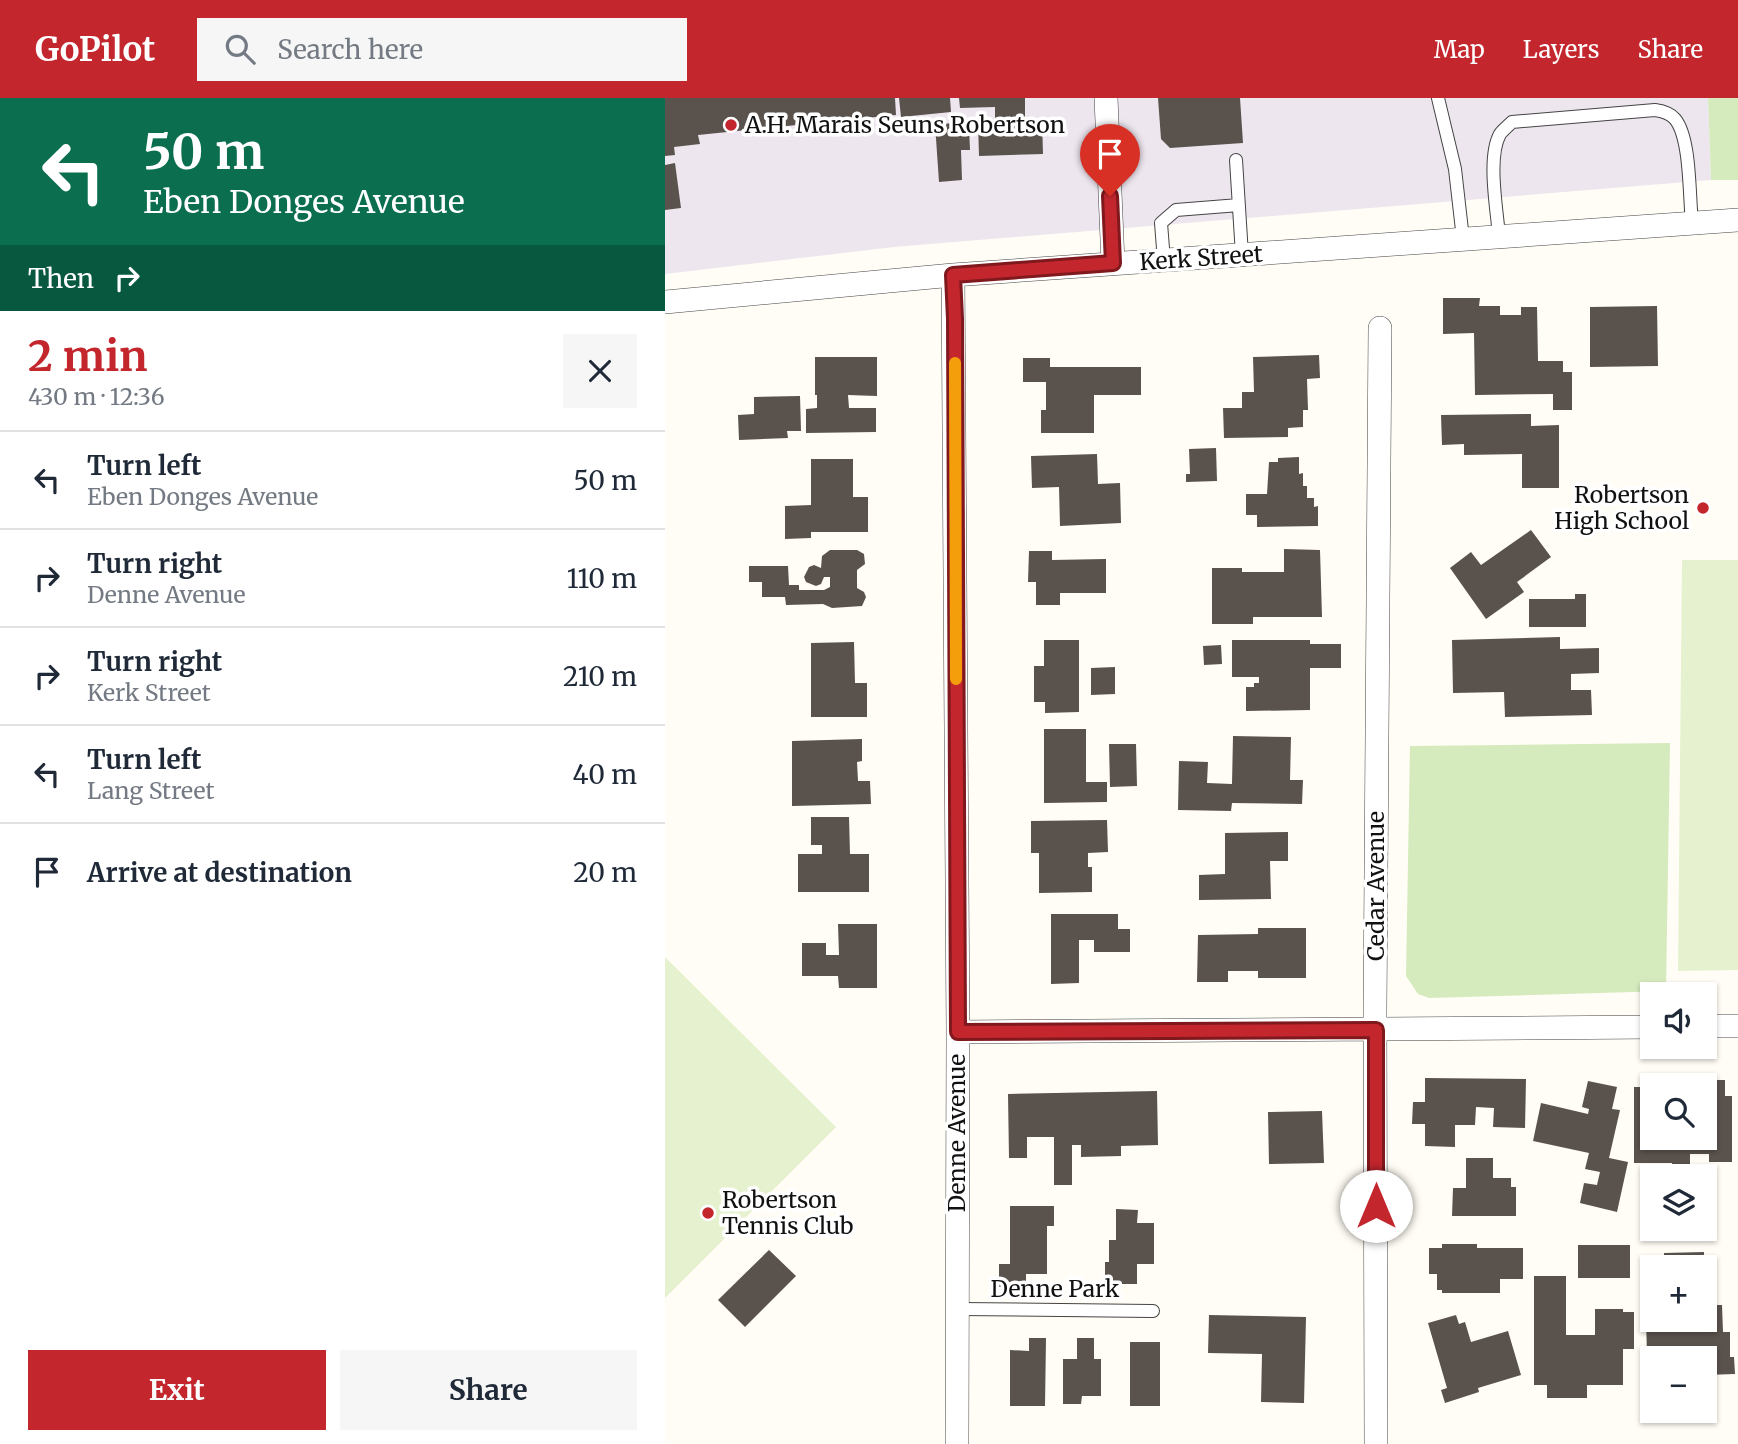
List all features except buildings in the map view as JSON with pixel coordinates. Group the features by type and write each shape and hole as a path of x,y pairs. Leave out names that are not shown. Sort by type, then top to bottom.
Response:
{"street":[{"path":"1106,98 1113,263"},
{"name":"Kerk Street","path":"665,302 953,275 1738,220"},
{"name":"Denne Avenue","path":"953,275 958,1032 957,1444"},
{"name":"Cedar Avenue","path":"1376,1444 1380,328"},
{"path":"1717,1026 1738,1026"},
{"path":"958,1032 1640,1027"}],"lane":[{"path":"1438,98 1455,169 1463,239"},
{"path":"1499,236 1494,164 1500,134 1512,122 1655,110 1673,116 1680,126 1685,146 1692,222"},
{"path":"1236,160 1242,255"},
{"path":"1164,261 1161,223 1171,213 1176,210 1239,205"},
{"name":"Denne Park","path":"957,1309 1153,1311"}],"shaded area":[{"path":"665,98 1708,98 1711,180 894,247 665,274"}],"green space":[{"path":"1708,98 1738,98 1738,180 1711,180"},
{"path":"1682,560 1738,560 1738,970 1678,971"},
{"path":"1670,743 1666,982 1640,982 1640,992 1429,998 1418,994 1406,976 1410,746"},
{"name":"Robertson Tennis Club","path":"665,957 836,1127 665,1298"}],"slow traffic":[{"path":"955,363 956,679"}],"place":[{"name":"A.H. Marais Seuns Robertson","path":"731,125"},
{"name":"Robertson High School","path":"1703,508"},
{"name":"Robertson Tennis Club","path":"708,1213"}],"route":[{"path":"1110,196 1113,263 953,275 958,1032 1376,1030 1376,1206"}]}
